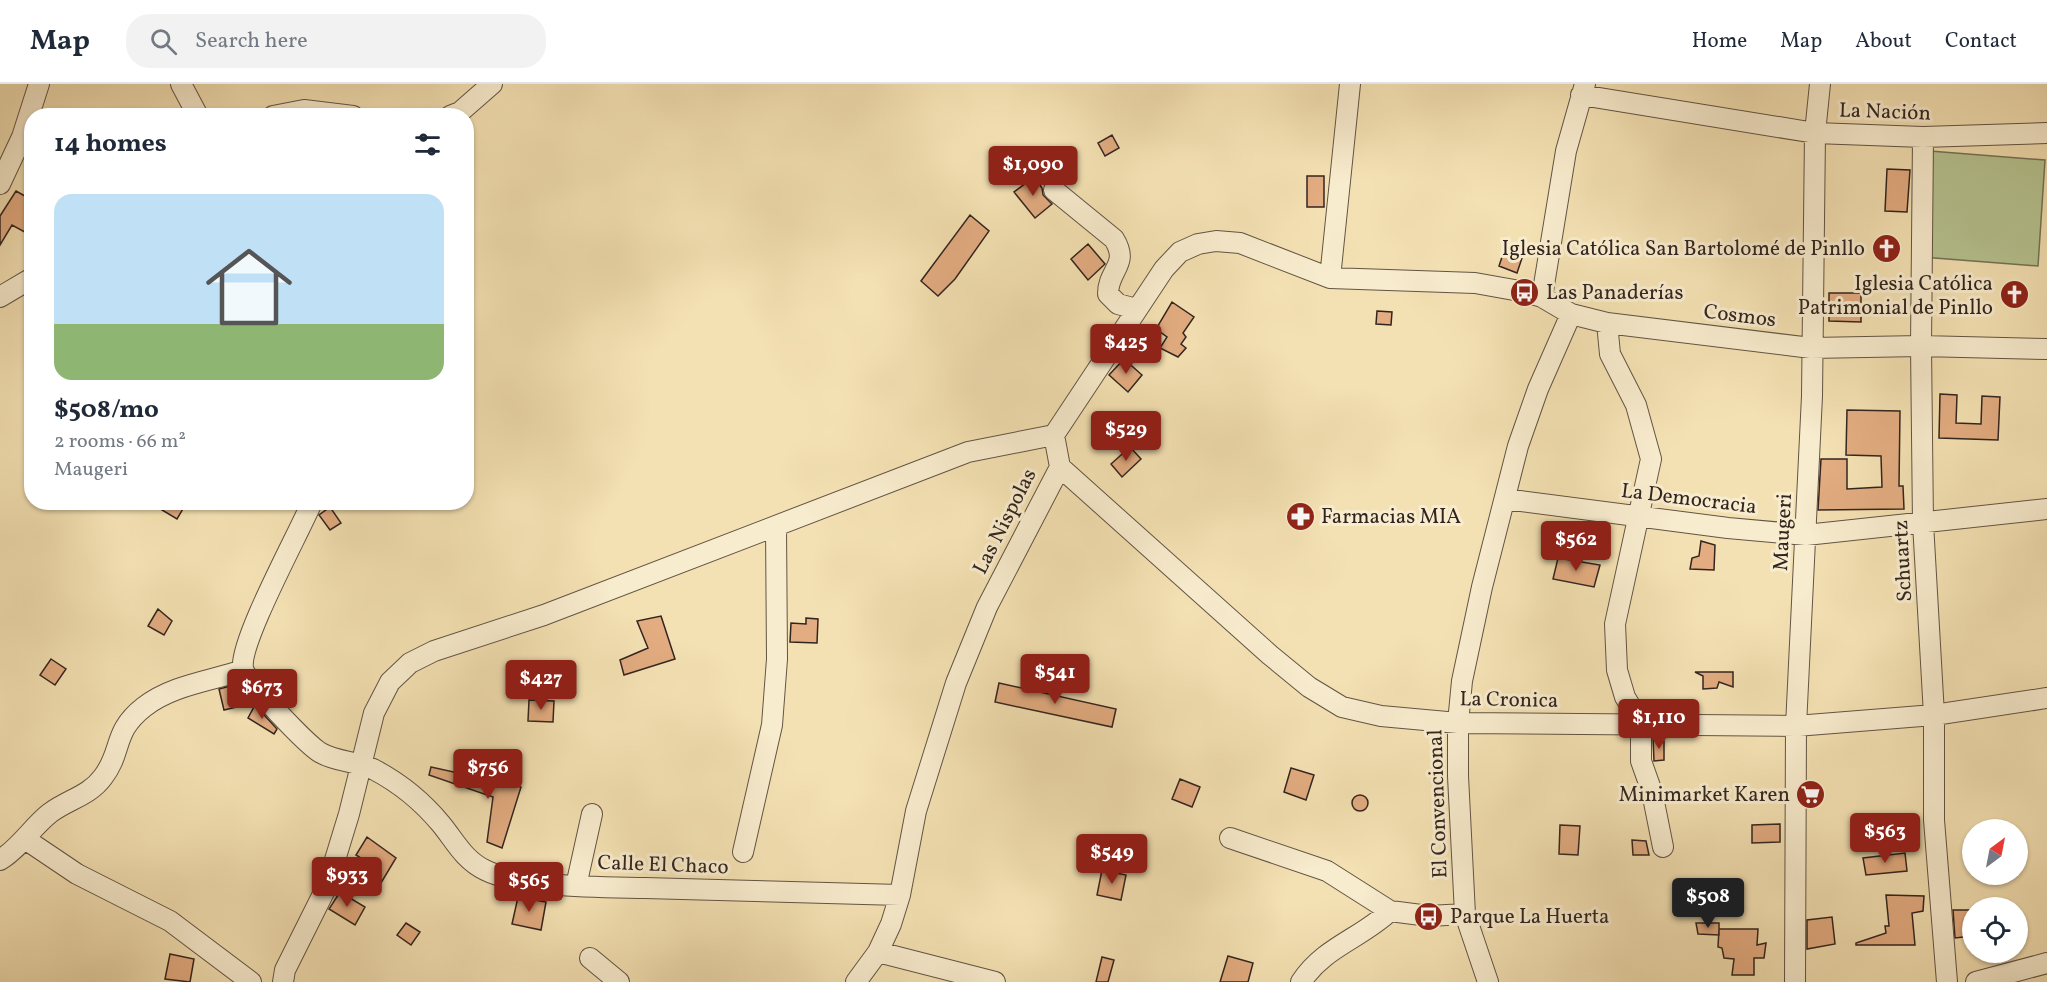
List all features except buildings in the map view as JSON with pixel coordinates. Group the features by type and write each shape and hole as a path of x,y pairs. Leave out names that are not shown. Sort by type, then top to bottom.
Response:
{"street":[{"path":"31,108 39,84"},
{"path":"181,84 194,108"},
{"path":"465,108 492,84"},
{"path":"1330,278 1350,84"},
{"name":"Maugeri","path":"1795,982 1796,726 1812,396 1815,133 1820,84"},
{"path":"283,982 285,970 327,885 347,822 374,713 390,682 410,663 434,651 544,615 968,452 1054,435 1164,269 1180,252 1198,244 1216,241 1240,243 1330,278 1475,284 1542,297 1566,151 1583,90"},
{"name":"La Nación","path":"1583,90 1815,133 1923,137 2047,133"},
{"path":"0,184 24,131"},
{"name":"Schuartz","path":"1923,137 1921,346 1923,523 1934,715 1934,820 1947,982"},
{"path":"1054,190 1114,239 1120,249 1121,259 1110,279 1108,294 1118,304 1136,309"},
{"path":"0,297 24,283"},
{"name":"Cosmos","path":"1542,297 1571,314 1607,323 1811,348 1921,346 2047,349"},
{"name":"El Convencional","path":"1488,982 1465,914 1458,723 1462,681 1518,446 1538,390 1571,314"},
{"path":"1607,323 1610,354 1636,405 1651,459 1640,516 1620,588 1615,624 1617,670 1625,697 1641,724 1641,761 1652,792 1663,848"},
{"name":"Las Nispolas","path":"856,982 878,952 900,895 916,811 956,683 987,607 1060,467 1054,435"},
{"name":"La Cronica","path":"1060,467 1309,687 1342,707 1381,716 1458,723 1796,726 1934,715 2047,698"},
{"name":"La Democracia","path":"1504,499 1806,535 2047,509"},
{"path":"0,860 53,811 84,795 99,783 110,766 122,731 146,705 171,691 243,670 244,654 250,637 308,510"},
{"path":"743,852 772,725 777,659 776,527"},
{"name":"Calle El Chaco","path":"243,670 250,682 307,743 328,756 361,764 406,790 431,812 462,853 483,870 505,877 576,886 900,895"},
{"path":"576,886 592,814"},
{"path":"1230,838 1327,871 1390,911 1429,916 1465,914"},
{"path":"25,839 77,874 170,921 251,982"},
{"path":"1301,982 1313,964 1326,953 1371,929 1390,911"},
{"path":"878,952 995,982"},
{"path":"590,958 619,982"},
{"path":"1976,982 2047,963"}],"green space":[{"path":"1930,151 2045,160 2038,266 1922,257"}],"place":[{"name":"Iglesia Católica San Bartolomé de Pinllo","path":"1886,248"},
{"name":"Las Panaderías","path":"1525,292"},
{"name":"Iglesia Católica Patrimonial de Pinllo","path":"2014,295"},
{"name":"Farmacias MIA","path":"1300,516"},
{"name":"Minimarket Karen","path":"1811,794"},
{"name":"Parque La Huerta","path":"1429,916"}]}
